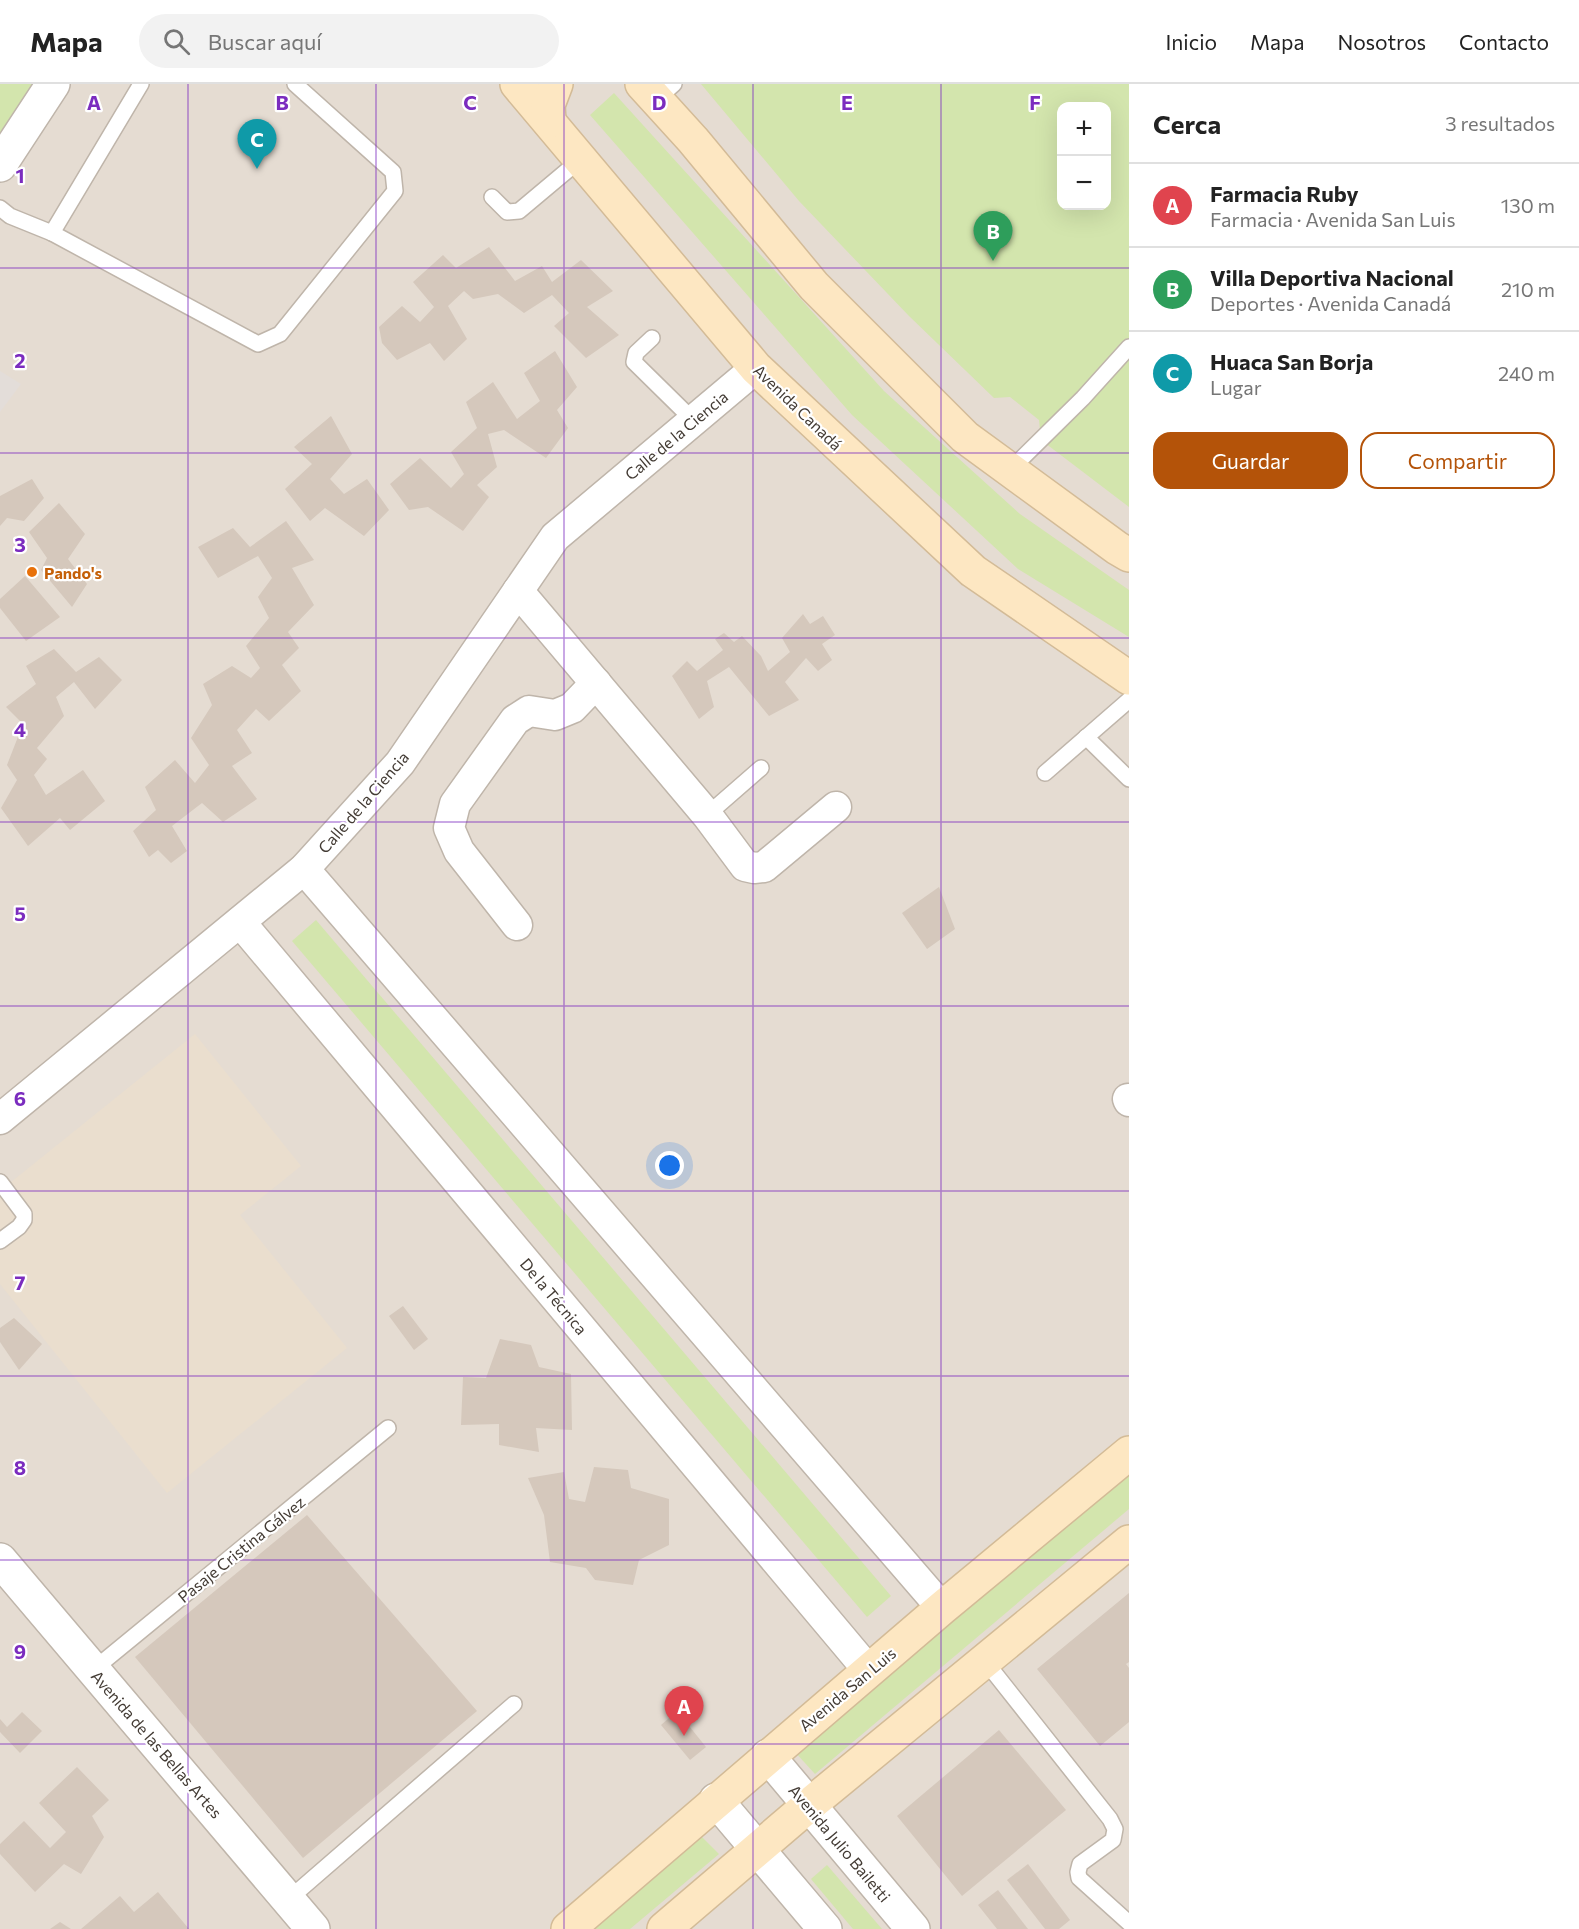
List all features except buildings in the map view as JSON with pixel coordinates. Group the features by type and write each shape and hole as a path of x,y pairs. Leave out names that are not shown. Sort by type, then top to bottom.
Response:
{"main road":[{"name":"Avenida Canadá","path":"517,84 756,368 972,571 1129,678"},
{"path":"549,121 548,105 556,84"},
{"path":"658,89 693,140 814,286 965,437 1129,555"},
{"name":"Avenida San Luis","path":"568,1929 716,1800 1129,1452"},
{"path":"664,1929 808,1806 1129,1542"}],"street":[{"path":"0,165 53,84"},
{"name":"Calle de la Ciencia","path":"0,1119 304,869 400,763 555,537 756,368"},
{"path":"518,591 707,815 745,866 764,867 836,807"},
{"path":"517,925 459,851 449,828 455,804 515,720 528,711 555,715 572,708 596,683"},
{"path":"304,869 942,1608"},
{"name":"De la Técnica","path":"240,922 869,1671"},
{"name":"Avenida de las Bellas Artes","path":"5,1576 93,1670 313,1929"},
{"name":"Avenida Julio Bailetti","path":"768,1756 913,1929"},
{"path":"716,1800 825,1929"}],"lane":[{"path":"52,233 141,84"},
{"path":"0,208 10,216 52,233 258,344 269,340 280,333 395,191 393,172 295,84"},
{"path":"492,198 507,212 519,210 581,159"},
{"path":"652,338 636,353 634,362 693,420"},
{"path":"1010,470 1083,398 1129,347"},
{"path":"1045,773 1129,700"},
{"path":"1086,737 1129,779"},
{"path":"707,815 761,768"},
{"path":"0,1182 24,1214 24,1220 20,1227 0,1241"},
{"name":"Pasaje Cristina Gálvez","path":"93,1670 388,1428"},
{"path":"985,1660 1115,1828 1113,1840 1080,1864 1078,1872 1079,1878 1129,1923"},
{"path":"289,1899 514,1704"}],"shaded area":[{"path":"0,84 1129,84 1129,1929 0,1929"},
{"path":"0,371 21,384 0,412"},
{"path":"195,1034 301,1166 240,1215 347,1348 167,1493 0,1284 0,1191"}],"green space":[{"path":"0,84 36,84 0,143"},
{"path":"701,84 1129,84 1129,507 1041,440 1039,420 1010,397 994,398 909,316 799,201"},
{"path":"614,93 884,391 1020,514 1129,590 1129,637 1018,569 852,415 590,115"},
{"path":"316,920 891,1596 867,1617 292,941"},
{"path":"1129,1468 1129,1509 815,1774 794,1751"},
{"path":"697,1832 719,1854 630,1929 584,1929"},
{"path":"827,1865 882,1929 853,1929 811,1879"}],"place":[{"name":"Huaca San Borja","path":"257,169"},
{"name":"Villa Deportiva Nacional","path":"993,261"},
{"name":"Pando's","path":"32,572"},
{"name":"Farmacia Ruby","path":"684,1736"}]}
